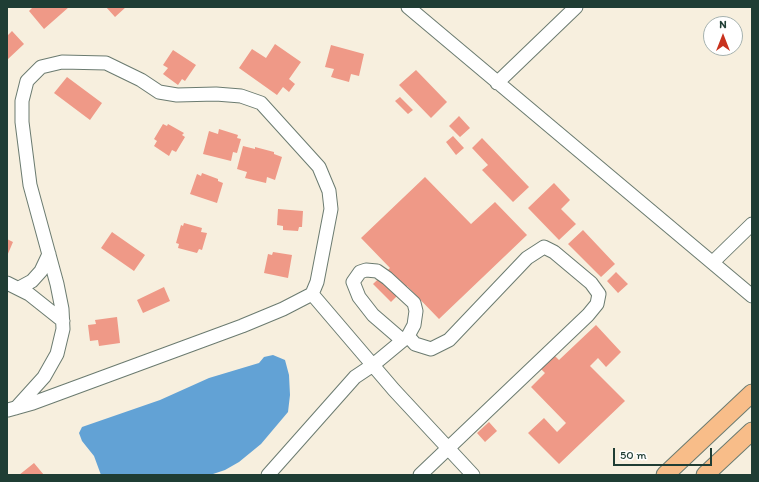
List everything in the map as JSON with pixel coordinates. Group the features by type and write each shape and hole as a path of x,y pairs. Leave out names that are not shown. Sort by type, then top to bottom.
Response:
{"main road":[{"path":"665,475 752,393"},
{"path":"705,475 752,431"}],"street":[{"path":"408,7 752,296"},
{"path":"497,83 576,7"},
{"path":"62,62 106,64 141,80 159,92 177,95 216,94 241,96 261,103 318,166 329,191 331,209 317,282 312,294 283,309 242,326 11,409 44,377 57,354 63,322 62,309 49,254 38,219 28,171 22,122 22,101 27,81 41,67 62,62"},
{"path":"713,262 752,224"},
{"path":"268,475 355,377 373,365 405,338 414,325 416,310 414,303 387,278 377,271 366,270 360,272 353,282 359,297 372,315 405,338 415,344 431,349 449,340 527,258 544,247 554,252 591,283 599,294 597,304 588,315 420,475"},
{"path":"13,285 32,281 41,271 49,254"},
{"path":"13,285 63,322"},
{"path":"312,294 373,365 473,475"}],"water":[{"path":"273,355 285,360 289,375 290,395 288,412 261,444 239,462 225,470 210,475 101,475 94,456 82,441 79,433 82,427 160,400 209,378 259,363 264,357"}],"building":[{"path":"33,7 69,7 44,29 29,11"},
{"path":"106,7 126,7 115,17"},
{"path":"12,31 24,44 7,60 7,36"},
{"path":"275,44 301,62 289,79 295,84 289,92 283,87 277,95 239,68 252,49 266,58"},
{"path":"331,45 364,54 359,76 351,74 349,82 331,77 334,69 325,67"},
{"path":"173,50 196,65 185,81 182,79 178,85 163,74 168,68 163,65"},
{"path":"416,70 447,102 431,118 399,85"},
{"path":"67,77 102,103 90,120 54,93"},
{"path":"400,97 413,110 408,114 395,101"},
{"path":"459,116 470,128 460,137 449,126"},
{"path":"163,124 167,126 168,124 184,133 182,135 185,137 176,152 172,150 169,156 154,146 157,141 154,139"},
{"path":"219,129 238,135 237,138 241,139 237,153 233,152 231,161 203,154 209,131 218,134"},
{"path":"453,136 464,148 456,155 446,142"},
{"path":"482,138 529,187 513,202 482,170 488,165 472,148"},
{"path":"243,146 255,149 255,147 274,152 274,154 282,157 275,180 267,177 266,183 245,178 247,172 237,169"},
{"path":"202,173 218,179 218,181 223,183 217,203 190,194 197,174 201,176"},
{"path":"425,177 471,224 495,202 527,235 439,319 407,286 391,302 373,284 390,268 361,238"},
{"path":"554,183 570,200 561,209 576,224 559,240 528,208"},
{"path":"278,209 303,211 302,227 299,227 298,231 283,230 283,226 277,225"},
{"path":"184,223 202,228 201,232 207,233 202,250 199,249 197,253 178,248 179,244 176,243 181,225 183,226"},
{"path":"583,230 615,264 601,277 568,244"},
{"path":"112,232 145,255 134,271 101,248"},
{"path":"7,239 13,242 7,256"},
{"path":"273,252 292,255 288,278 264,273 268,254 272,255"},
{"path":"616,272 628,284 618,293 607,281"},
{"path":"164,287 170,301 143,313 137,300"},
{"path":"117,317 120,343 99,346 98,340 90,341 88,325 96,324 95,320"},
{"path":"596,325 621,352 606,367 598,358 590,366 625,401 559,464 528,433 544,418 557,432 566,423 531,387 545,373 540,368 554,355 559,360"},
{"path":"489,422 497,431 485,442 477,433"},
{"path":"34,463 44,475 19,475"}]}
